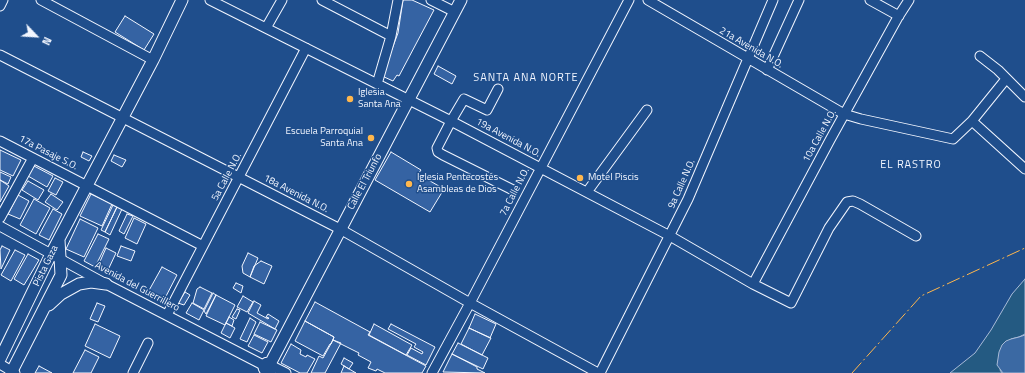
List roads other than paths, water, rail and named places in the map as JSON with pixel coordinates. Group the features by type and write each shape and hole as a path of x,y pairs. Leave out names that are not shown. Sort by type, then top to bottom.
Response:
{"main road":[{"path":"87,185 153,60 182,0"},
{"name":"Calle El Triunfo","path":"269,369 340,229 461,0"},
{"name":"Pista Gaza","path":"0,359 56,257 59,239 87,185"},
{"name":"Pista Gaza","path":"13,372 61,275 56,257"},
{"path":"44,310 61,294 79,284 91,282 106,284"}],"street":[{"path":"0,6 3,0"},
{"path":"41,0 153,60"},
{"name":"19a Avenida N.O.","path":"210,0 409,99 670,236 753,284 791,303 828,228 848,202 853,201 860,204 916,236"},
{"path":"266,28 282,0"},
{"path":"322,0 391,36"},
{"path":"377,84 391,36 398,0"},
{"path":"431,0 455,12"},
{"name":"7a Calle N.O.","path":"432,373 629,0"},
{"name":"21a Avenida N.O.","path":"648,0 747,59 844,114 953,139 972,121"},
{"name":"9a Calle N.O.","path":"599,373 688,199 773,0"},
{"path":"767,70 799,0"},
{"path":"870,0 899,16"},
{"name":"10a Calle N.O.","path":"753,284 844,114 909,0"},
{"name":"5a Calle N.O.","path":"167,315 306,48"},
{"name":"18a Avenida N.O.","path":"0,55 340,229 470,303 599,373"},
{"path":"980,56 1025,97"},
{"path":"1006,79 972,121 1025,169"},
{"path":"498,89 487,110 464,100 437,148 438,152 513,190"},
{"path":"586,192 647,110"},
{"name":"17a Pasaje S.O.","path":"0,141 203,246"},
{"path":"0,218 33,158"},
{"name":"Avenida del Guerrillero","path":"0,226 106,284 269,369 286,373"},
{"path":"133,373 148,342"},
{"path":"0,364 13,372"}],"place":[{"name":"Iglesia Santa Ana","path":"350,99"},
{"name":"Escuela Parroquial Santa Ana","path":"371,138"},
{"name":"Motel Piscis","path":"580,178"},
{"name":"Iglesia Pentecostés Asambleas de Dios","path":"409,184"}],"district":[{"name":"SANTA ANA NORTE","path":"526,78"},
{"name":"EL RASTRO","path":"911,165"}]}
